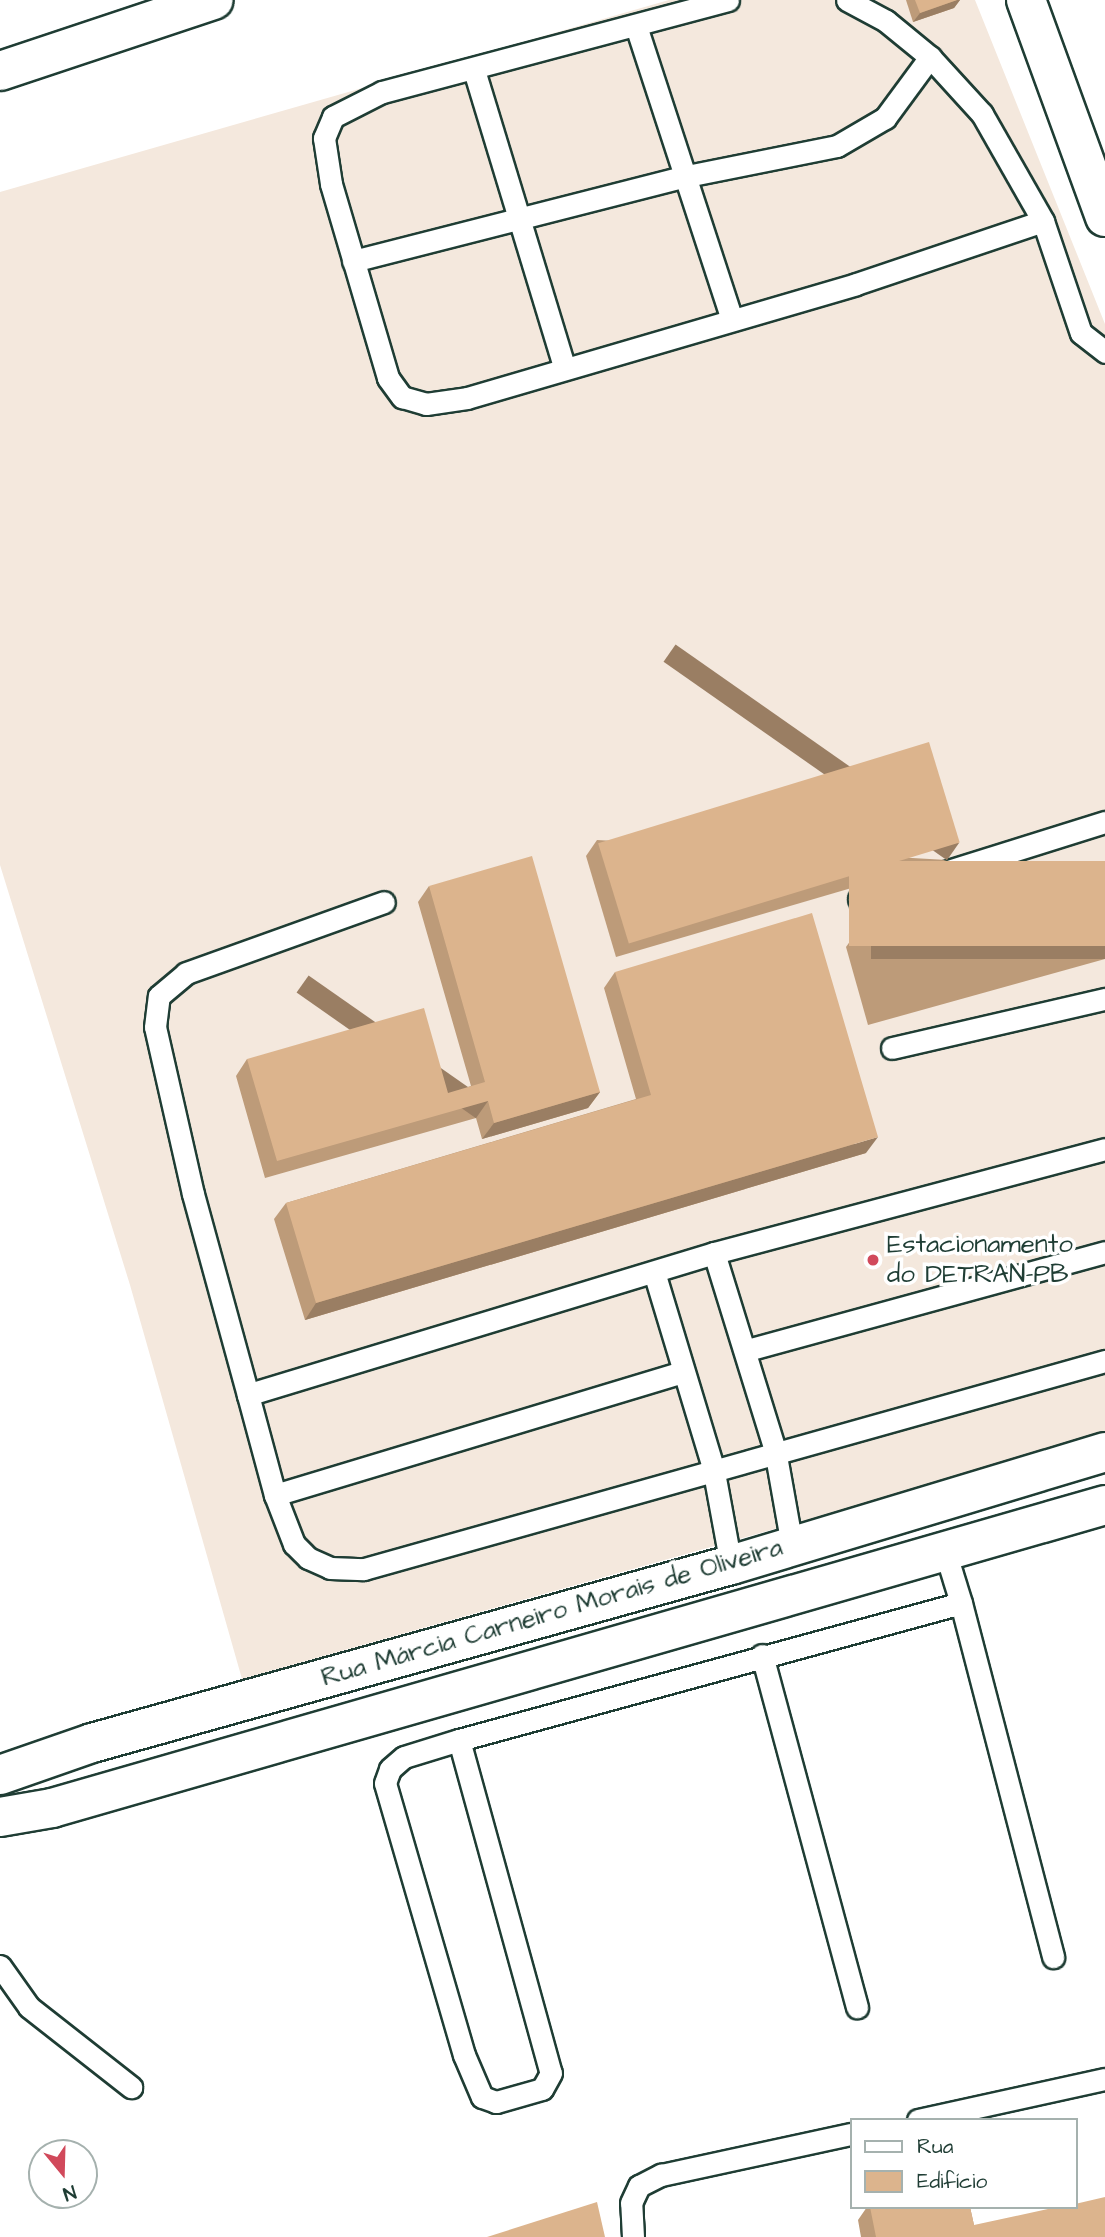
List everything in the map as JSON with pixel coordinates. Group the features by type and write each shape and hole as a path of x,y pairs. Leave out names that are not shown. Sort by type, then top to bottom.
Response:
{"street":[{"path":"1026,0 1105,217"},
{"path":"0,71 198,3"},
{"name":"Rua Márcia Carneiro Morais de Oliveira","path":"0,1775 92,1743 731,1565 1105,1452"},
{"name":"Rua Márcia Carneiro Morais de Oliveira","path":"0,1817 52,1808 1105,1505"}],"lane":[{"path":"728,0 474,70 382,92 333,117 324,149 353,261 388,378 402,397 426,404 467,398 564,367 732,320 1043,221"},
{"path":"847,0 886,21 930,57 982,114 1043,221 1074,320 1089,343 1105,352"},
{"path":"636,26 682,177 732,320"},
{"path":"353,261 516,216 682,177 837,146 885,118 930,57"},
{"path":"474,70 516,216 564,367"},
{"path":"859,899 1105,822"},
{"path":"384,902 187,973 159,996 158,1040 193,1194 275,1495 294,1544 308,1558 330,1568 364,1569 713,1467 1105,1361"},
{"path":"892,1048 1105,999"},
{"path":"248,1395 714,1253 1105,1149"},
{"path":"747,1350 1105,1252"},
{"path":"714,1253 747,1350 775,1450 792,1545"},
{"path":"654,1272 713,1467 731,1565"},
{"path":"275,1495 683,1372"},
{"path":"945,1551 1053,1957"},
{"path":"459,1740 551,2073 542,2089 496,2102 482,2097 473,2083 385,1783 390,1769 404,1757 459,1740 762,1655 961,1603"},
{"path":"762,1655 857,2007"},
{"path":"0,1966 29,2007 131,2087"},
{"path":"927,2118 1105,2079"},
{"path":"633,2237 631,2203 639,2186 661,2175 850,2134"}],"shaded area":[{"path":"669,0 975,0 1105,324 1105,1436 242,1679 130,1285 0,865 0,192"}],"building":[{"path":"915,0 957,0 920,13"},
{"path":"929,742 960,842 629,944 598,843"},
{"path":"532,856 600,1092 494,1123 488,1101 277,1161 247,1059 424,1008 448,1093 485,1082 429,886"},
{"path":"849,861 1105,861 1105,946 849,946"},
{"path":"812,913 878,1137 316,1303 286,1203 651,1095 615,972"},
{"path":"1105,2197 1105,2237 876,2237 870,2209 970,2209 974,2225 1048,2209 1077,2209 1077,2204"},
{"path":"597,2202 605,2237 487,2237"}],"place":[{"name":"Estacionamento do DETRAN-PB","path":"873,1260"}]}
